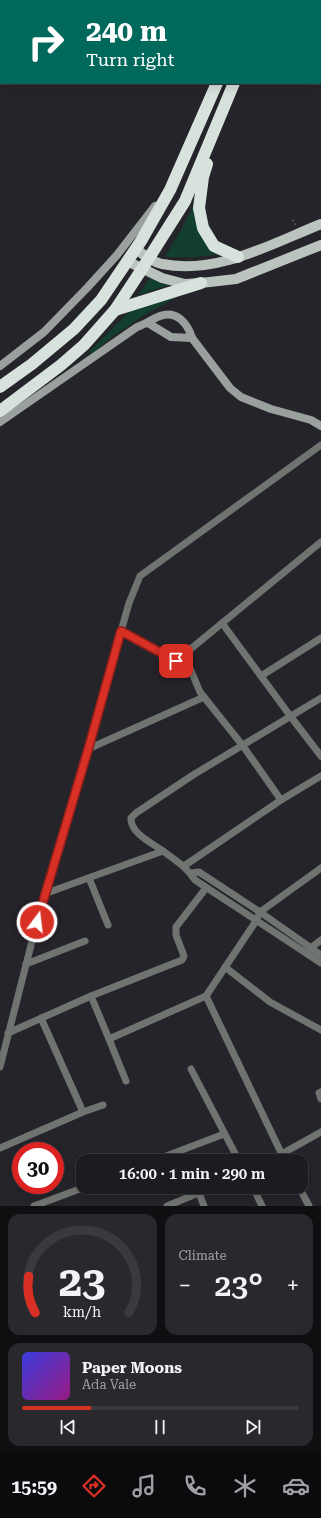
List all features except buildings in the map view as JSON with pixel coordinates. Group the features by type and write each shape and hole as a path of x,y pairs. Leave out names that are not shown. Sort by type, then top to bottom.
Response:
{"highway":[{"path":"0,387 32,364 74,329 101,300 136,249 170,190 217,84"},
{"path":"0,410 62,366 88,341 115,310 146,264 185,201 234,84"},
{"path":"212,137 209,156 203,177 199,208 203,228 214,246 238,257"},
{"path":"115,310 201,283"}],"main road":[{"path":"127,261 146,264 195,267 230,261 321,224"},
{"path":"136,249 146,264 162,278 185,284 236,279 321,245"}],"street":[{"path":"0,366 44,332 117,255 153,210 193,137"},
{"path":"0,422 137,327 148,324 158,316 168,314 180,318 189,327 192,338 230,388 241,397 271,410 310,420 321,426"},
{"path":"148,324 171,337 192,338"},
{"path":"0,1067 44,894 88,750 129,602 140,576 321,446"},
{"path":"121,631 176,661 321,542"},
{"path":"222,623 321,756"},
{"path":"261,676 321,638"},
{"path":"184,654 200,692 243,746 281,800"},
{"path":"88,750 204,697"},
{"path":"321,698 193,775 136,813 131,818 131,823 136,831 184,866 195,880 206,888 256,921 308,950 321,955"},
{"path":"184,866 281,800 321,776"},
{"path":"44,894 163,851"},
{"path":"109,1039 206,996 256,921 260,912 321,868"},
{"path":"191,873 199,872 260,912 308,950 321,963"},
{"path":"89,878 108,925"},
{"path":"8,1033 92,996 182,960 184,956 176,935 176,927 206,888"},
{"path":"308,950 321,940"},
{"path":"26,964 85,941"},
{"path":"225,967 270,1002 321,1030"},
{"path":"92,996 126,1081"},
{"path":"206,996 281,1154"},
{"path":"41,1018 83,1112"},
{"path":"191,1069 235,1154"},
{"path":"321,1092 319,1093 321,1099"},
{"path":"0,1148 83,1112 103,1105"},
{"path":"289,1154 321,1132"},
{"path":"171,1154 224,1134"},
{"path":"34,1206 76,1190"},
{"path":"167,1206 197,1194"},
{"path":"199,1194 204,1206"},
{"path":"256,1194 262,1206"},
{"path":"303,1194 310,1206"}],"green space":[{"path":"195,203 224,254 195,257 165,257 181,230"},
{"path":"152,276 172,284 138,295"},
{"path":"182,294 141,317 91,354 89,352 130,311"}],"route":[{"path":"37,922 44,894 88,750 121,631 176,661"}]}
